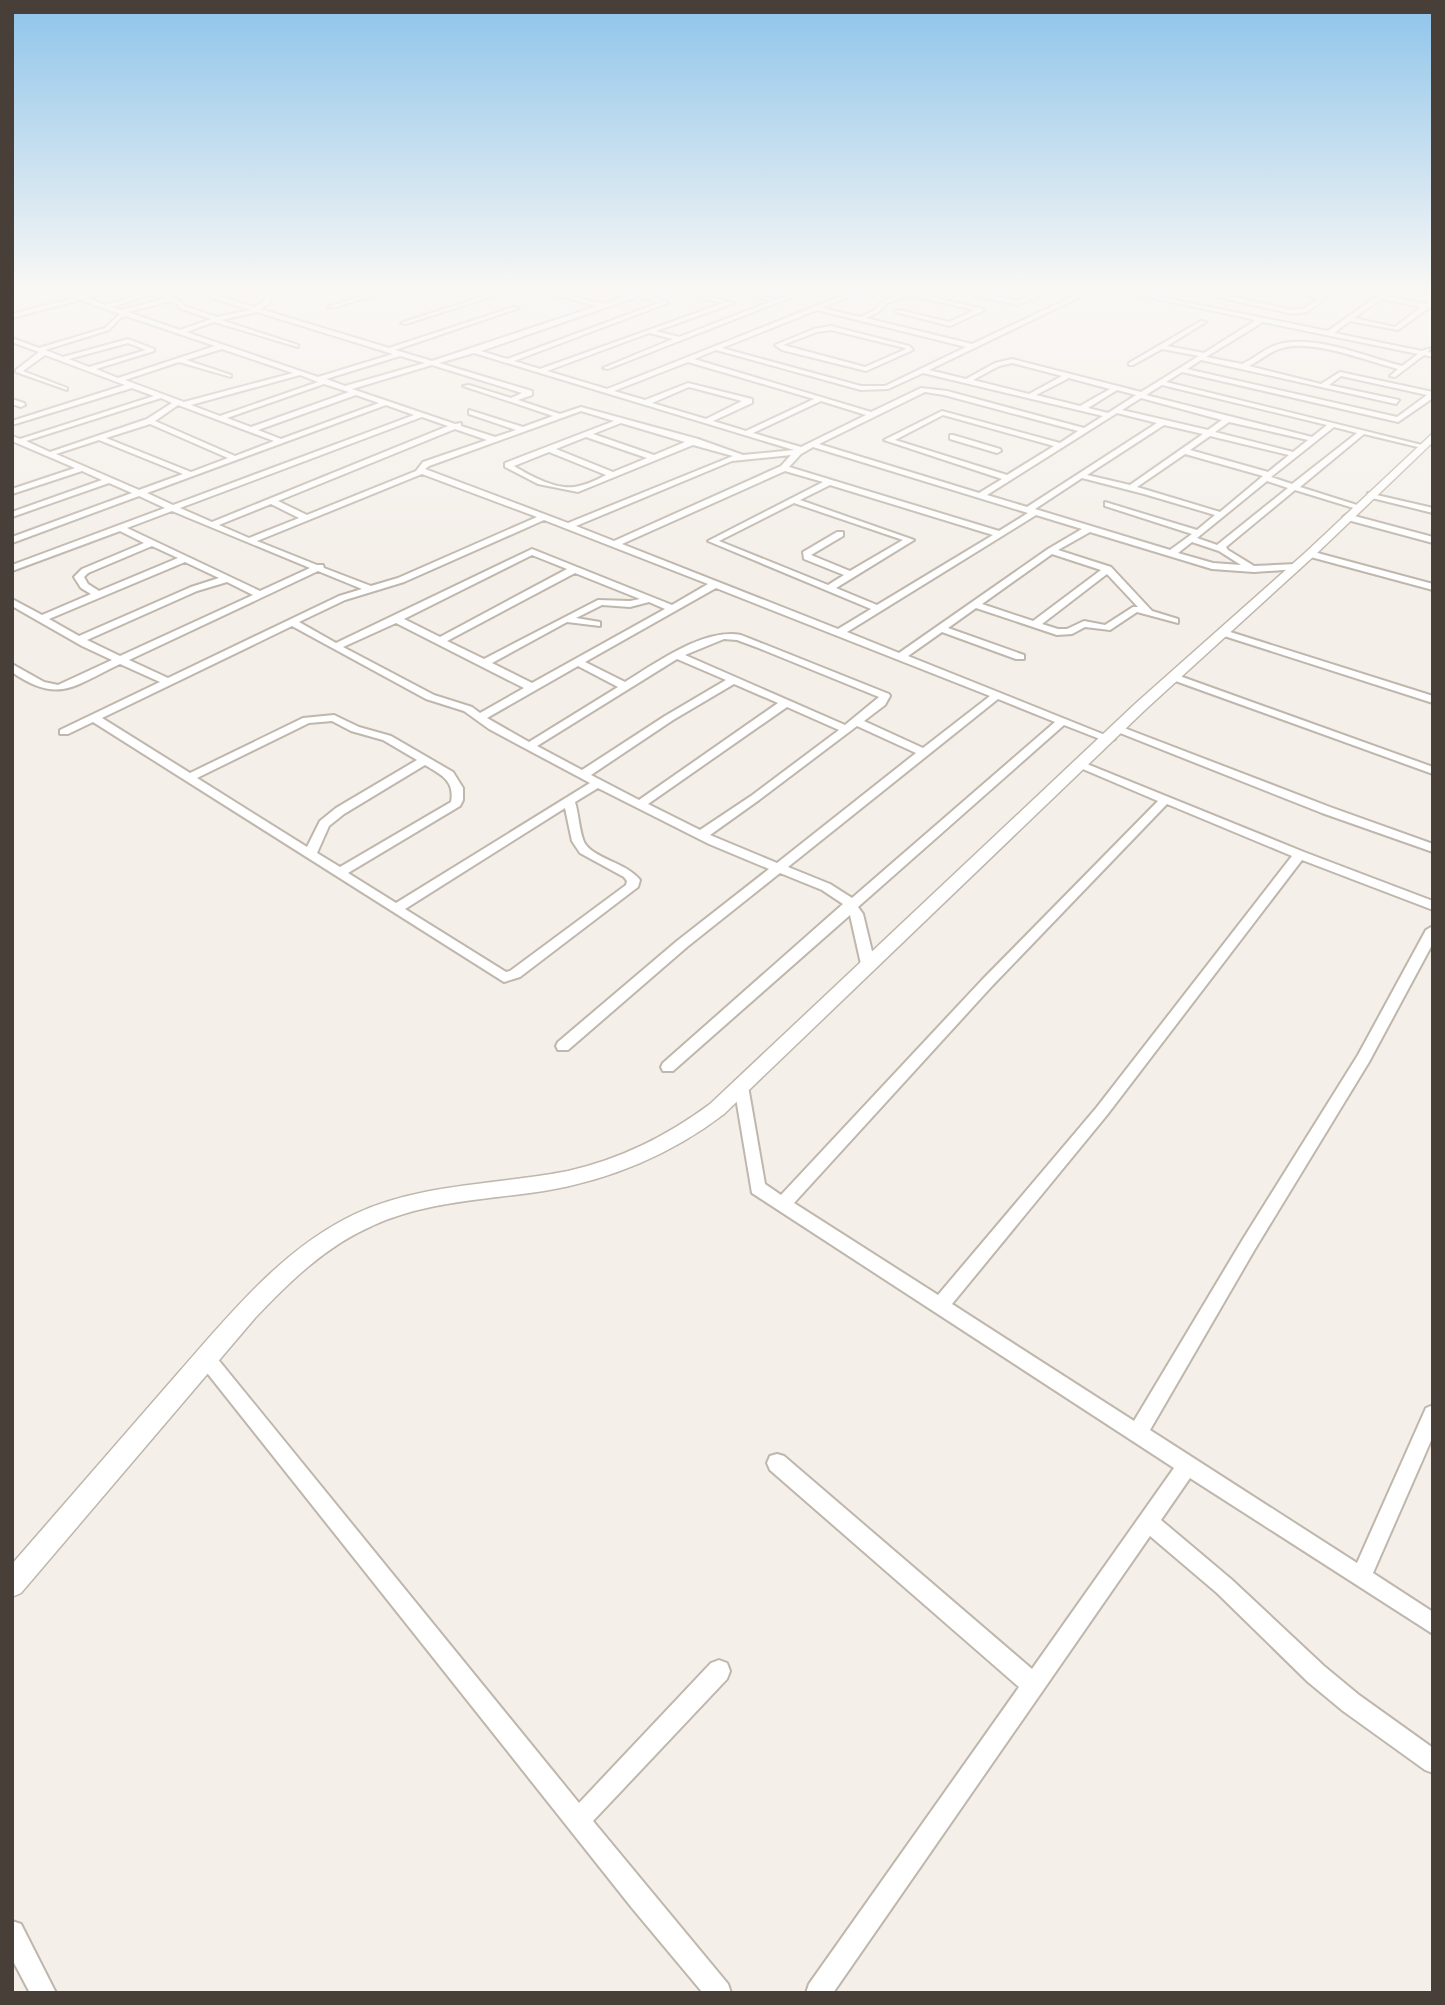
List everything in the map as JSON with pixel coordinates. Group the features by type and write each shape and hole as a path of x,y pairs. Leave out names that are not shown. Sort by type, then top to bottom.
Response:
{"street":[{"path":"47,383 65,389"},
{"path":"126,383 283,442"},
{"path":"50,454 150,421 181,403 263,383"},
{"path":"220,418 316,383"},
{"path":"331,383 493,439"},
{"path":"347,388 366,383"},
{"path":"480,390 499,383 530,393 512,400"},
{"path":"579,383 800,451"},
{"path":"608,391 629,383"},
{"path":"765,383 871,414"},
{"path":"841,383 861,388"},
{"path":"783,388 886,388 898,383"},
{"path":"980,383 1082,408 1163,422 1293,454"},
{"path":"1032,395 1055,383"},
{"path":"1096,383 1313,439"},
{"path":"981,495 1161,383 1362,432 1430,439"},
{"path":"1236,383 1398,420 1433,394"},
{"path":"1310,383 1396,402"},
{"path":"1325,386 1329,383"},
{"path":"1382,383 1433,394"},
{"path":"12,423 133,385"},
{"path":"645,403 688,385 749,401 707,421"},
{"path":"467,386 559,416"},
{"path":"1082,408 1116,388"},
{"path":"615,544 783,468 800,451 908,396 932,391 1084,430"},
{"path":"251,430 357,392"},
{"path":"16,440 161,396"},
{"path":"747,433 820,399"},
{"path":"12,401 21,405"},
{"path":"12,540 388,402"},
{"path":"249,541 493,439 582,410 740,456"},
{"path":"472,412 521,429"},
{"path":"1008,478 888,440 942,413 1060,444"},
{"path":"12,568 423,414"},
{"path":"1131,488 1228,419"},
{"path":"623,420 508,465 517,471 572,490 695,441"},
{"path":"150,421 236,459"},
{"path":"840,632 999,534 1163,422"},
{"path":"1172,553 1333,424"},
{"path":"212,524 458,425"},
{"path":"999,436 1007,430"},
{"path":"1221,549 1362,432"},
{"path":"584,434 654,458"},
{"path":"100,438 192,475"},
{"path":"953,438 998,451"},
{"path":"12,1584 206,1358 281,1276 328,1238 400,1206 423,1200 546,1183 625,1163 677,1139 717,1109 868,964 1174,677 1310,554 1430,439"},
{"path":"16,440 249,541 370,589"},
{"path":"982,446 990,441"},
{"path":"813,444 1212,566 1254,569 1296,567"},
{"path":"547,448 613,475"},
{"path":"569,526 630,498 740,456 800,451"},
{"path":"1184,451 1267,476 1352,513 1433,540"},
{"path":"392,452 404,456"},
{"path":"415,460 423,468 544,517 901,656 1062,722 1114,734 1427,846 1433,831"},
{"path":"12,492 83,468"},
{"path":"783,468 999,534"},
{"path":"1082,476 1222,515"},
{"path":"12,479 29,487"},
{"path":"12,515 109,480"},
{"path":"830,482 712,541 879,608"},
{"path":"1371,495 1433,511"},
{"path":"793,500 910,540 829,588"},
{"path":"271,501 307,518"},
{"path":"1108,505 1199,533"},
{"path":"64,732 342,598 401,580 544,517"},
{"path":"121,528 261,595"},
{"path":"901,656 1051,551 1090,528"},
{"path":"840,534 806,554 807,557 851,575"},
{"path":"1190,539 1221,549 1254,569"},
{"path":"99,595 84,586 79,577 85,571 151,543"},
{"path":"1051,551 1108,569 1148,612"},
{"path":"335,647 526,554 539,553 672,608"},
{"path":"1310,554 1433,587"},
{"path":"41,619 184,559"},
{"path":"12,667 36,684 60,688 320,567"},
{"path":"440,640 575,569"},
{"path":"1035,624 1108,569"},
{"path":"79,640 194,589 227,579"},
{"path":"480,717 716,584"},
{"path":"485,663 594,604 630,604 649,599"},
{"path":"12,602 79,640 168,682"},
{"path":"976,605 1063,632 1069,632 1084,624 1107,628 1133,610 1175,621"},
{"path":"396,619 533,688"},
{"path":"566,619 597,624"},
{"path":"292,622 430,696 463,707 640,805 701,835 826,887 848,901 852,907 861,929 868,964"},
{"path":"940,628 1020,657"},
{"path":"1224,633 1433,700"},
{"path":"530,746 676,655 708,640 731,635 885,695 881,703 701,835"},
{"path":"676,655 786,703 923,752"},
{"path":"578,662 625,686"},
{"path":"1174,677 1433,771"},
{"path":"583,775 669,718 734,680"},
{"path":"562,1046 682,944 997,695"},
{"path":"640,805 786,703"},
{"path":"94,718 504,977 515,974 632,887 634,880 627,872 581,848 577,840 575,815 569,801"},
{"path":"189,778 314,718 334,718 355,729 378,734 426,760 456,781 459,796 456,804 341,872"},
{"path":"668,1067 1062,722"},
{"path":"311,853 324,824 340,811 426,760"},
{"path":"1082,765 1300,855 1433,906"},
{"path":"397,908 598,783"},
{"path":"783,1204 987,983 1166,799"},
{"path":"939,1306 1102,1111 1300,855"},
{"path":"1138,1434 1249,1244 1364,1058 1433,930"},
{"path":"741,1086 758,1188 1433,1623"},
{"path":"206,1358 719,1993"},
{"path":"1361,1577 1433,1414"},
{"path":"777,1463 1034,1685"},
{"path":"818,1993 1187,1466"},
{"path":"1148,1522 1224,1586 1342,1696 1433,1762"},
{"path":"578,1821 719,1671"},
{"path":"12,1933 44,1993"}]}
